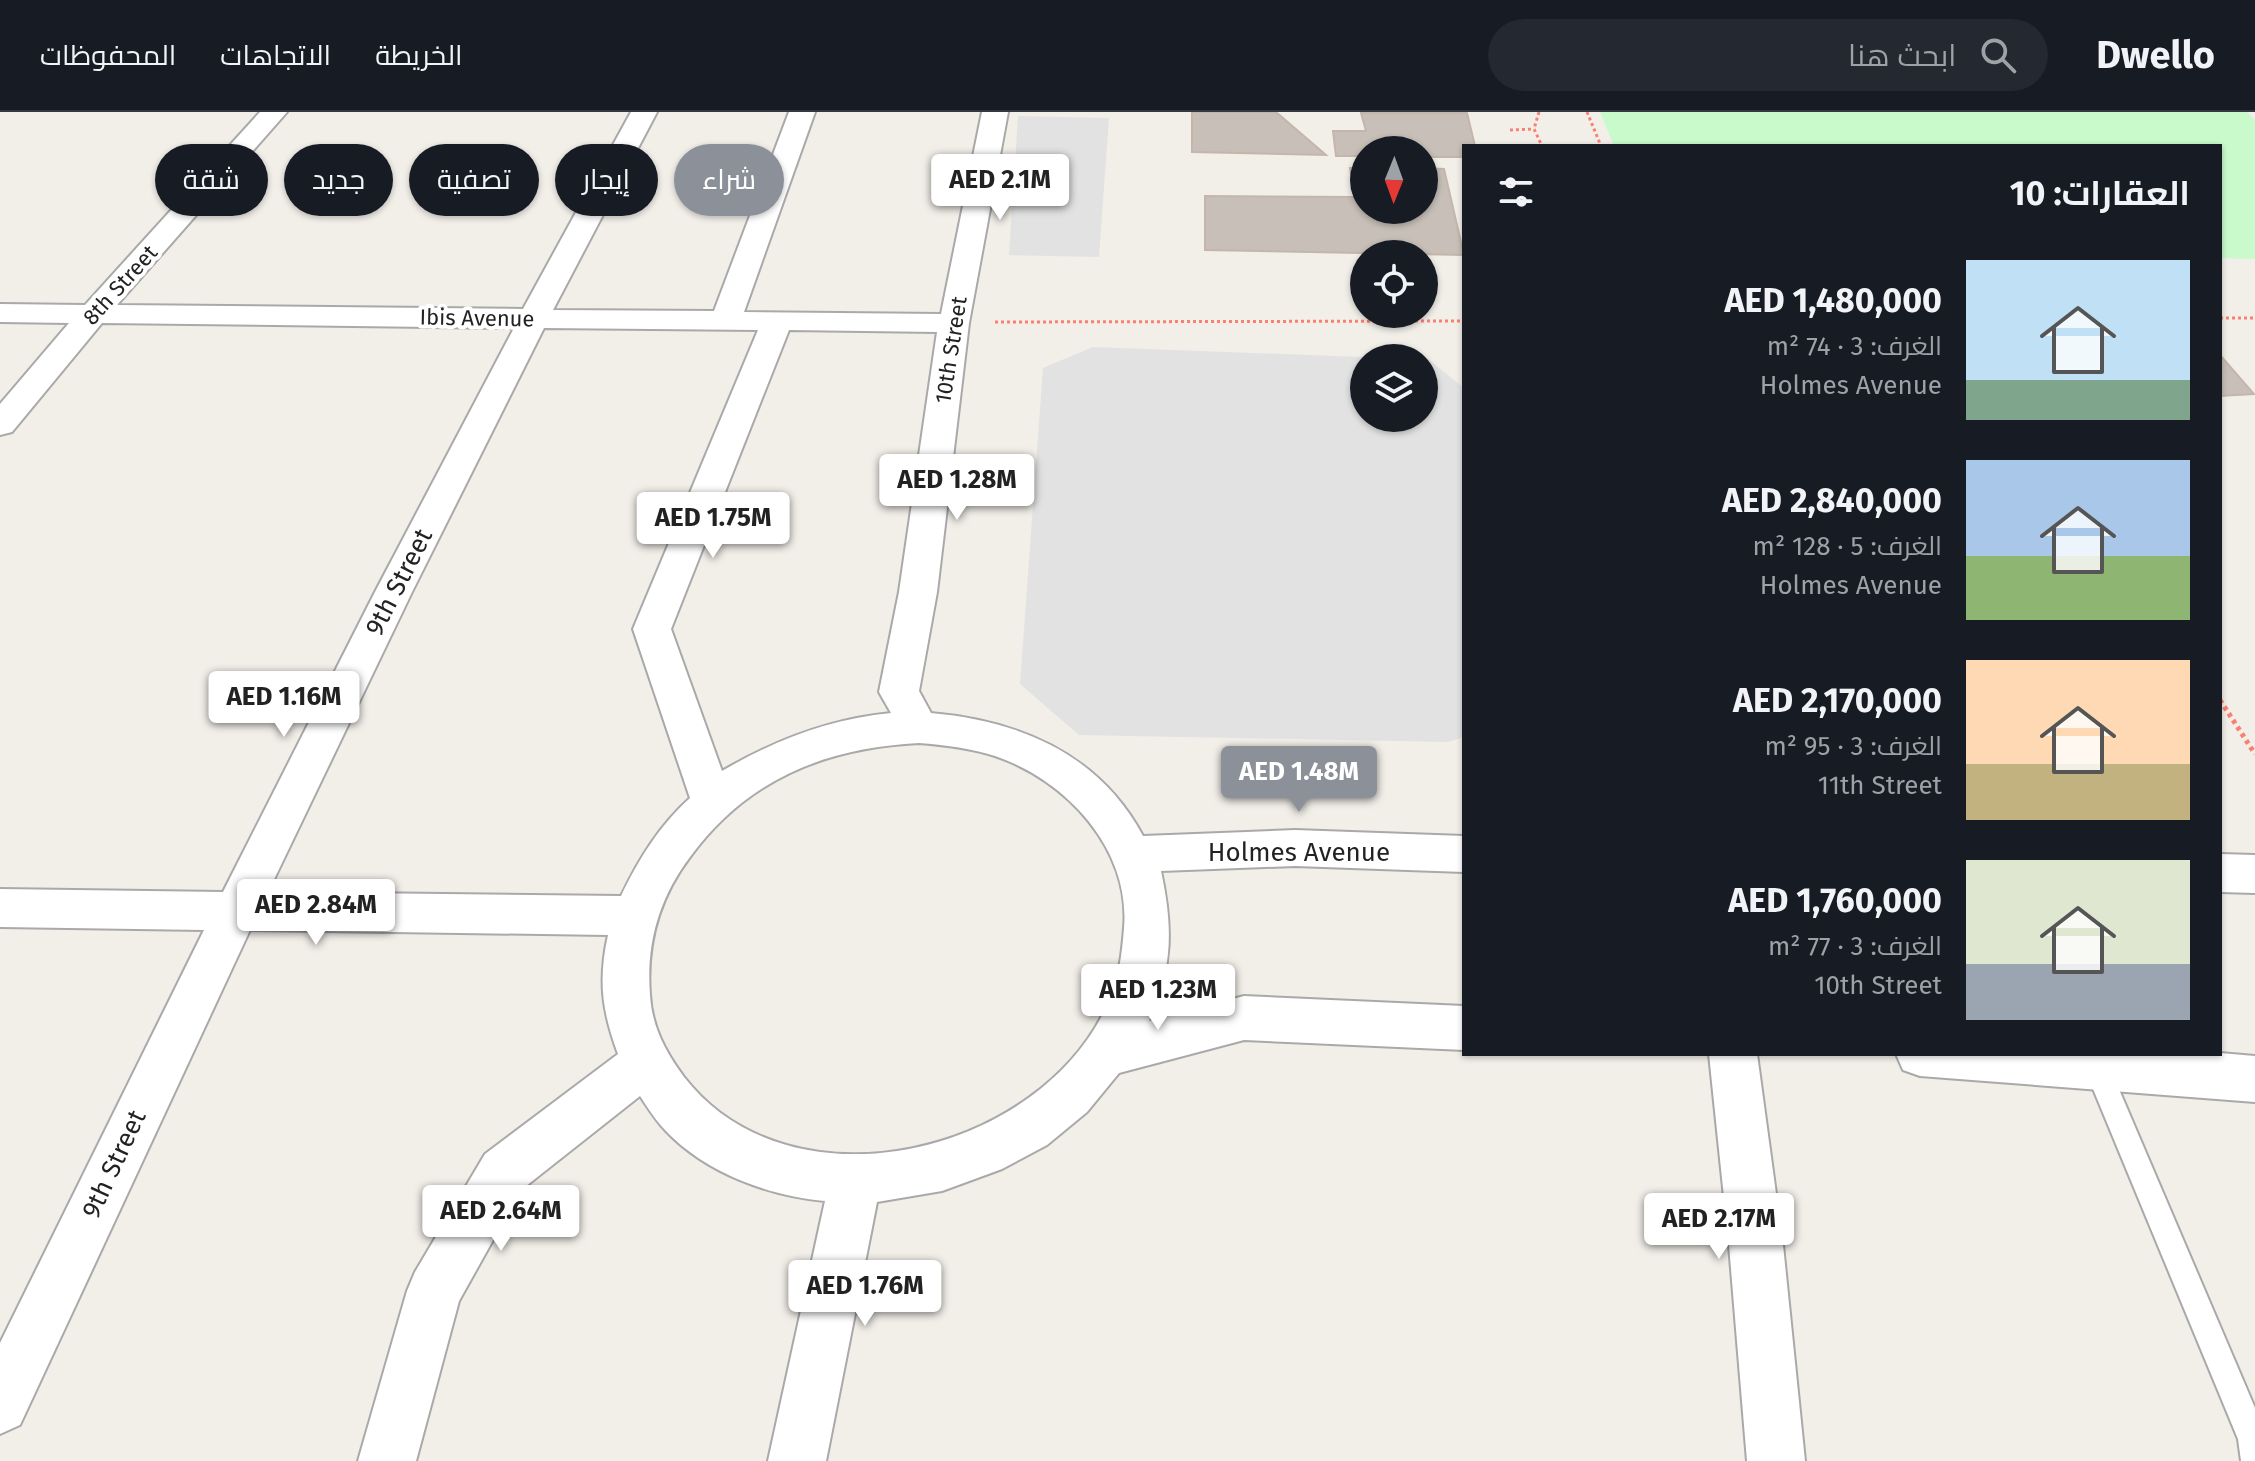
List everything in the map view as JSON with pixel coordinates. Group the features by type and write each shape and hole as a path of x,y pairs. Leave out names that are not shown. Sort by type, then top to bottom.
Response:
{"street":[{"name":"8th Street","path":"0,425 93,314 274,112"},
{"name":"9th Street","path":"0,1405 234,911 531,318 644,112"},
{"path":"726,320 802,112"},
{"name":"10th Street","path":"919,727 899,692 918,592 954,323 995,112"},
{"name":"Ibis Avenue","path":"0,313 954,323"},
{"path":"712,801 652,629 777,321"},
{"path":"919,727 990,737 1053,763 1103,806 1133,854 1146,895 1149,930 1145,965 1134,1001 1118,1036 1105,1055 1064,1101 1028,1128 988,1150 944,1167 898,1176 856,1178 806,1174 763,1163 725,1146 691,1123 664,1094 644,1063 630,1028 624,993 624,957 644,888 685,827 740,780 810,745 882,729 919,727"},
{"name":"Holmes Avenue","path":"1133,854 1295,848 1462,854"},
{"path":"2222,873 2255,874"},
{"path":"0,908 634,916"},
{"path":"1105,1055 1244,1018 1462,1028"},
{"path":"1733,1056 1756,1245 1776,1461"},
{"path":"1947,1056 2255,1079"},
{"path":"387,1461 434,1291 503,1172 644,1063"},
{"path":"797,1461 856,1178"}],"lane":[{"path":"2097,1067 2253,1439 2255,1458"}],"path":[{"path":"1539,112 1534,129 1541,144"},
{"path":"1587,112 1600,144"},
{"path":"1510,130 1534,129"},
{"path":"2222,318 2255,318"},
{"path":"954,323 1462,321"},
{"path":"2222,703 2255,754"}],"green space":[{"path":"1600,112 2247,112 2255,120 2255,259 2222,258 2222,144 1613,144"}],"shaded area":[{"path":"1018,116 1109,118 1099,257 1009,255"},
{"path":"1093,347 1350,357 1350,432 1438,432 1438,367 1462,386 1462,738 1448,742 1079,735 1020,684 1043,368"}],"building":[{"path":"1192,112 1276,112 1326,155 1192,152"},
{"path":"1361,113 1467,113 1475,144 1462,144 1462,157 1438,157 1438,136 1350,136 1350,156 1336,156 1333,131 1366,131"},
{"path":"1438,169 1444,169 1462,255 1438,254 1438,240 1350,240 1350,253 1205,250 1205,196 1350,197 1350,224 1438,224"},
{"path":"2222,357 2254,394 2222,396"}]}
